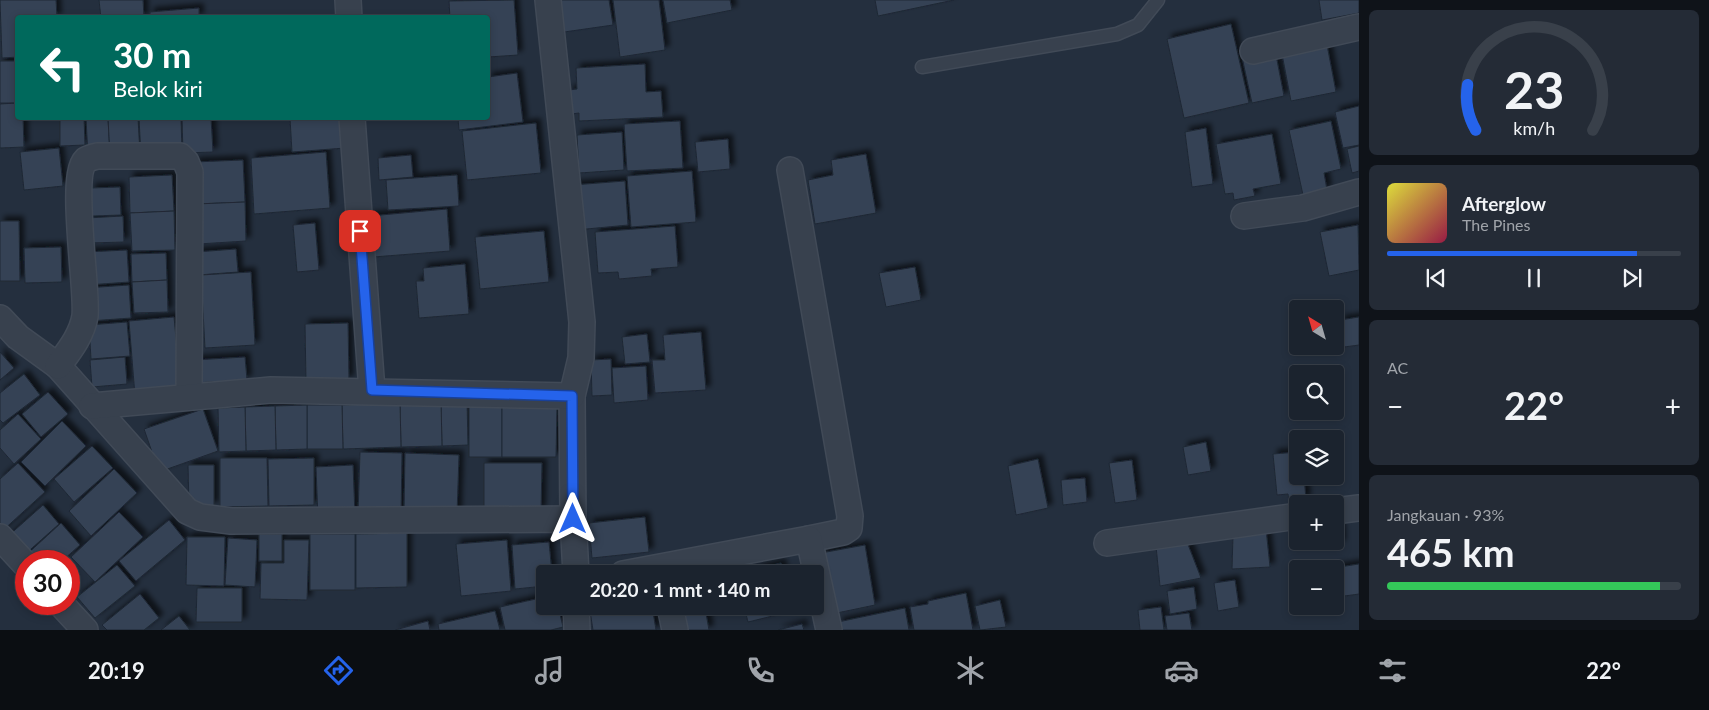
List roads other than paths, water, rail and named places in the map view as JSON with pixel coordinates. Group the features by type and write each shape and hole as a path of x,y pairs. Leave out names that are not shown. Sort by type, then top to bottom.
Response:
{"street":[{"path":"348,0 349,15"},
{"path":"548,0 582,322 581,358 572,396 573,519 576,565"},
{"path":"1253,51 1359,27"},
{"path":"352,120 372,390"},
{"path":"58,366 79,334 85,316 80,237 81,179 86,160 97,156 180,156 186,162 190,172 189,397"},
{"path":"690,565 843,532 849,528 850,516 790,170"},
{"path":"1244,216 1303,208 1359,192"},
{"path":"0,318 18,337 58,366 187,511 200,517 231,521 573,519"},
{"path":"92,406 271,390 372,390 572,396"},
{"path":"1344,510 1359,508"},
{"path":"1107,543 1289,517"},
{"path":"0,537 15,553"},
{"path":"809,539 829,630"},
{"path":"72,615 85,630"},
{"path":"576,615 576,630"},
{"path":"672,615 676,630"}],"lane":[{"path":"922,67 1118,34 1138,25 1158,0"}]}
